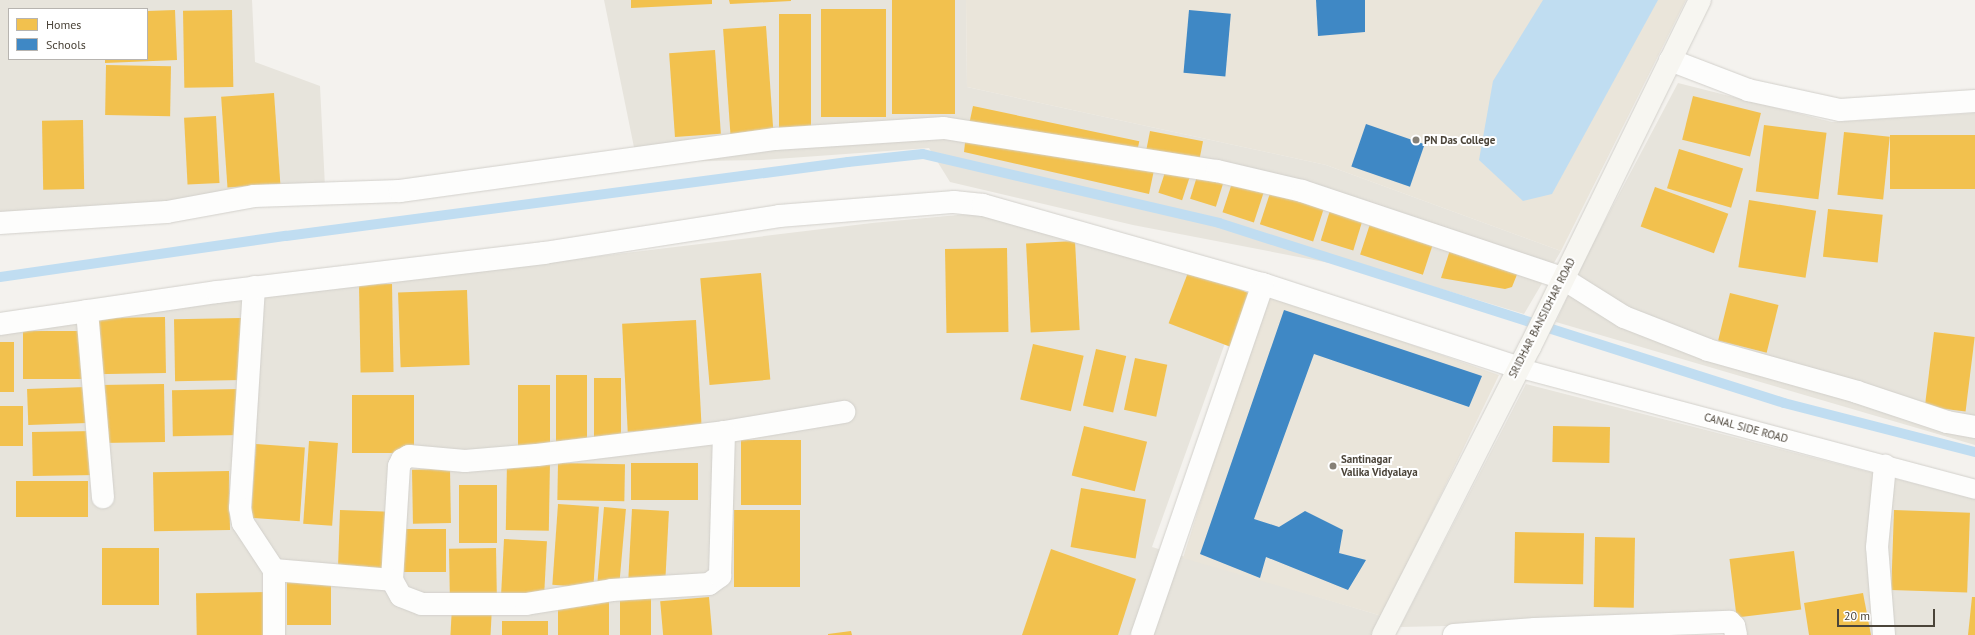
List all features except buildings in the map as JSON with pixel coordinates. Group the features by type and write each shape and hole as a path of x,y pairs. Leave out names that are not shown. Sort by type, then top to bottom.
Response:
{"street":[{"name":"SRIDHAR BANSIDHAR ROAD","path":"1383,635 1517,367 1530,347 1562,278 1700,0"},
{"path":"1670,60 1748,90 1840,110 1975,101"},
{"path":"0,223 167,212 254,196 400,191 775,139 944,128 1217,171 1302,191 1562,278 1624,317 1708,350 1857,392 1947,422 1975,427"},
{"path":"0,324 254,288 544,253 779,216 954,202 983,205 1263,284 1517,367"},
{"path":"1142,635 1263,284"},
{"path":"254,288 240,508 243,523 274,570 274,635"},
{"path":"87,311 103,497"},
{"path":"724,432 720,576 709,584 612,590 553,600 504,605 422,604 401,596 392,580 399,466 402,460 409,456 465,461 724,432 844,412"},
{"path":"1884,635 1876,546 1885,465"},
{"path":"274,570 392,580"},
{"path":"1454,635 1730,622 1734,626 1736,635"}],"lane":[{"name":"CANAL SIDE ROAD","path":"1517,367 1975,490"}],"shaded area":[{"path":"0,0 252,0 255,62 320,86 325,187 0,233"},
{"path":"604,0 966,0 967,87 1326,165 1561,251 1524,314 1402,277 1133,225 950,182 929,148 762,160 637,162"},
{"name":"PN Das College","path":"966,0 1686,0 1561,251 1326,165 967,87"},
{"path":"1678,83 1832,122 1975,113 1975,445 1556,322 1580,268"},
{"path":"990,212 1244,290 1152,547 1382,616 1372,635 0,635 0,329 872,223"},
{"name":"Santinagar Valika Vidyalaya","path":"1266,294 1499,375 1382,616 1183,558"},
{"path":"1526,384 1975,499 1975,635 1735,635 1727,620 1400,627"}],"water":[{"path":"1543,0 1658,0 1552,194 1523,201 1479,160 1493,81"}],"waterway":[{"path":"0,277 286,236 848,162 923,154 1219,223 1784,403 1975,452"}],"place":[{"name":"PN Das College","path":"1416,140"},
{"name":"Santinagar Valika Vidyalaya","path":"1333,466"}]}
